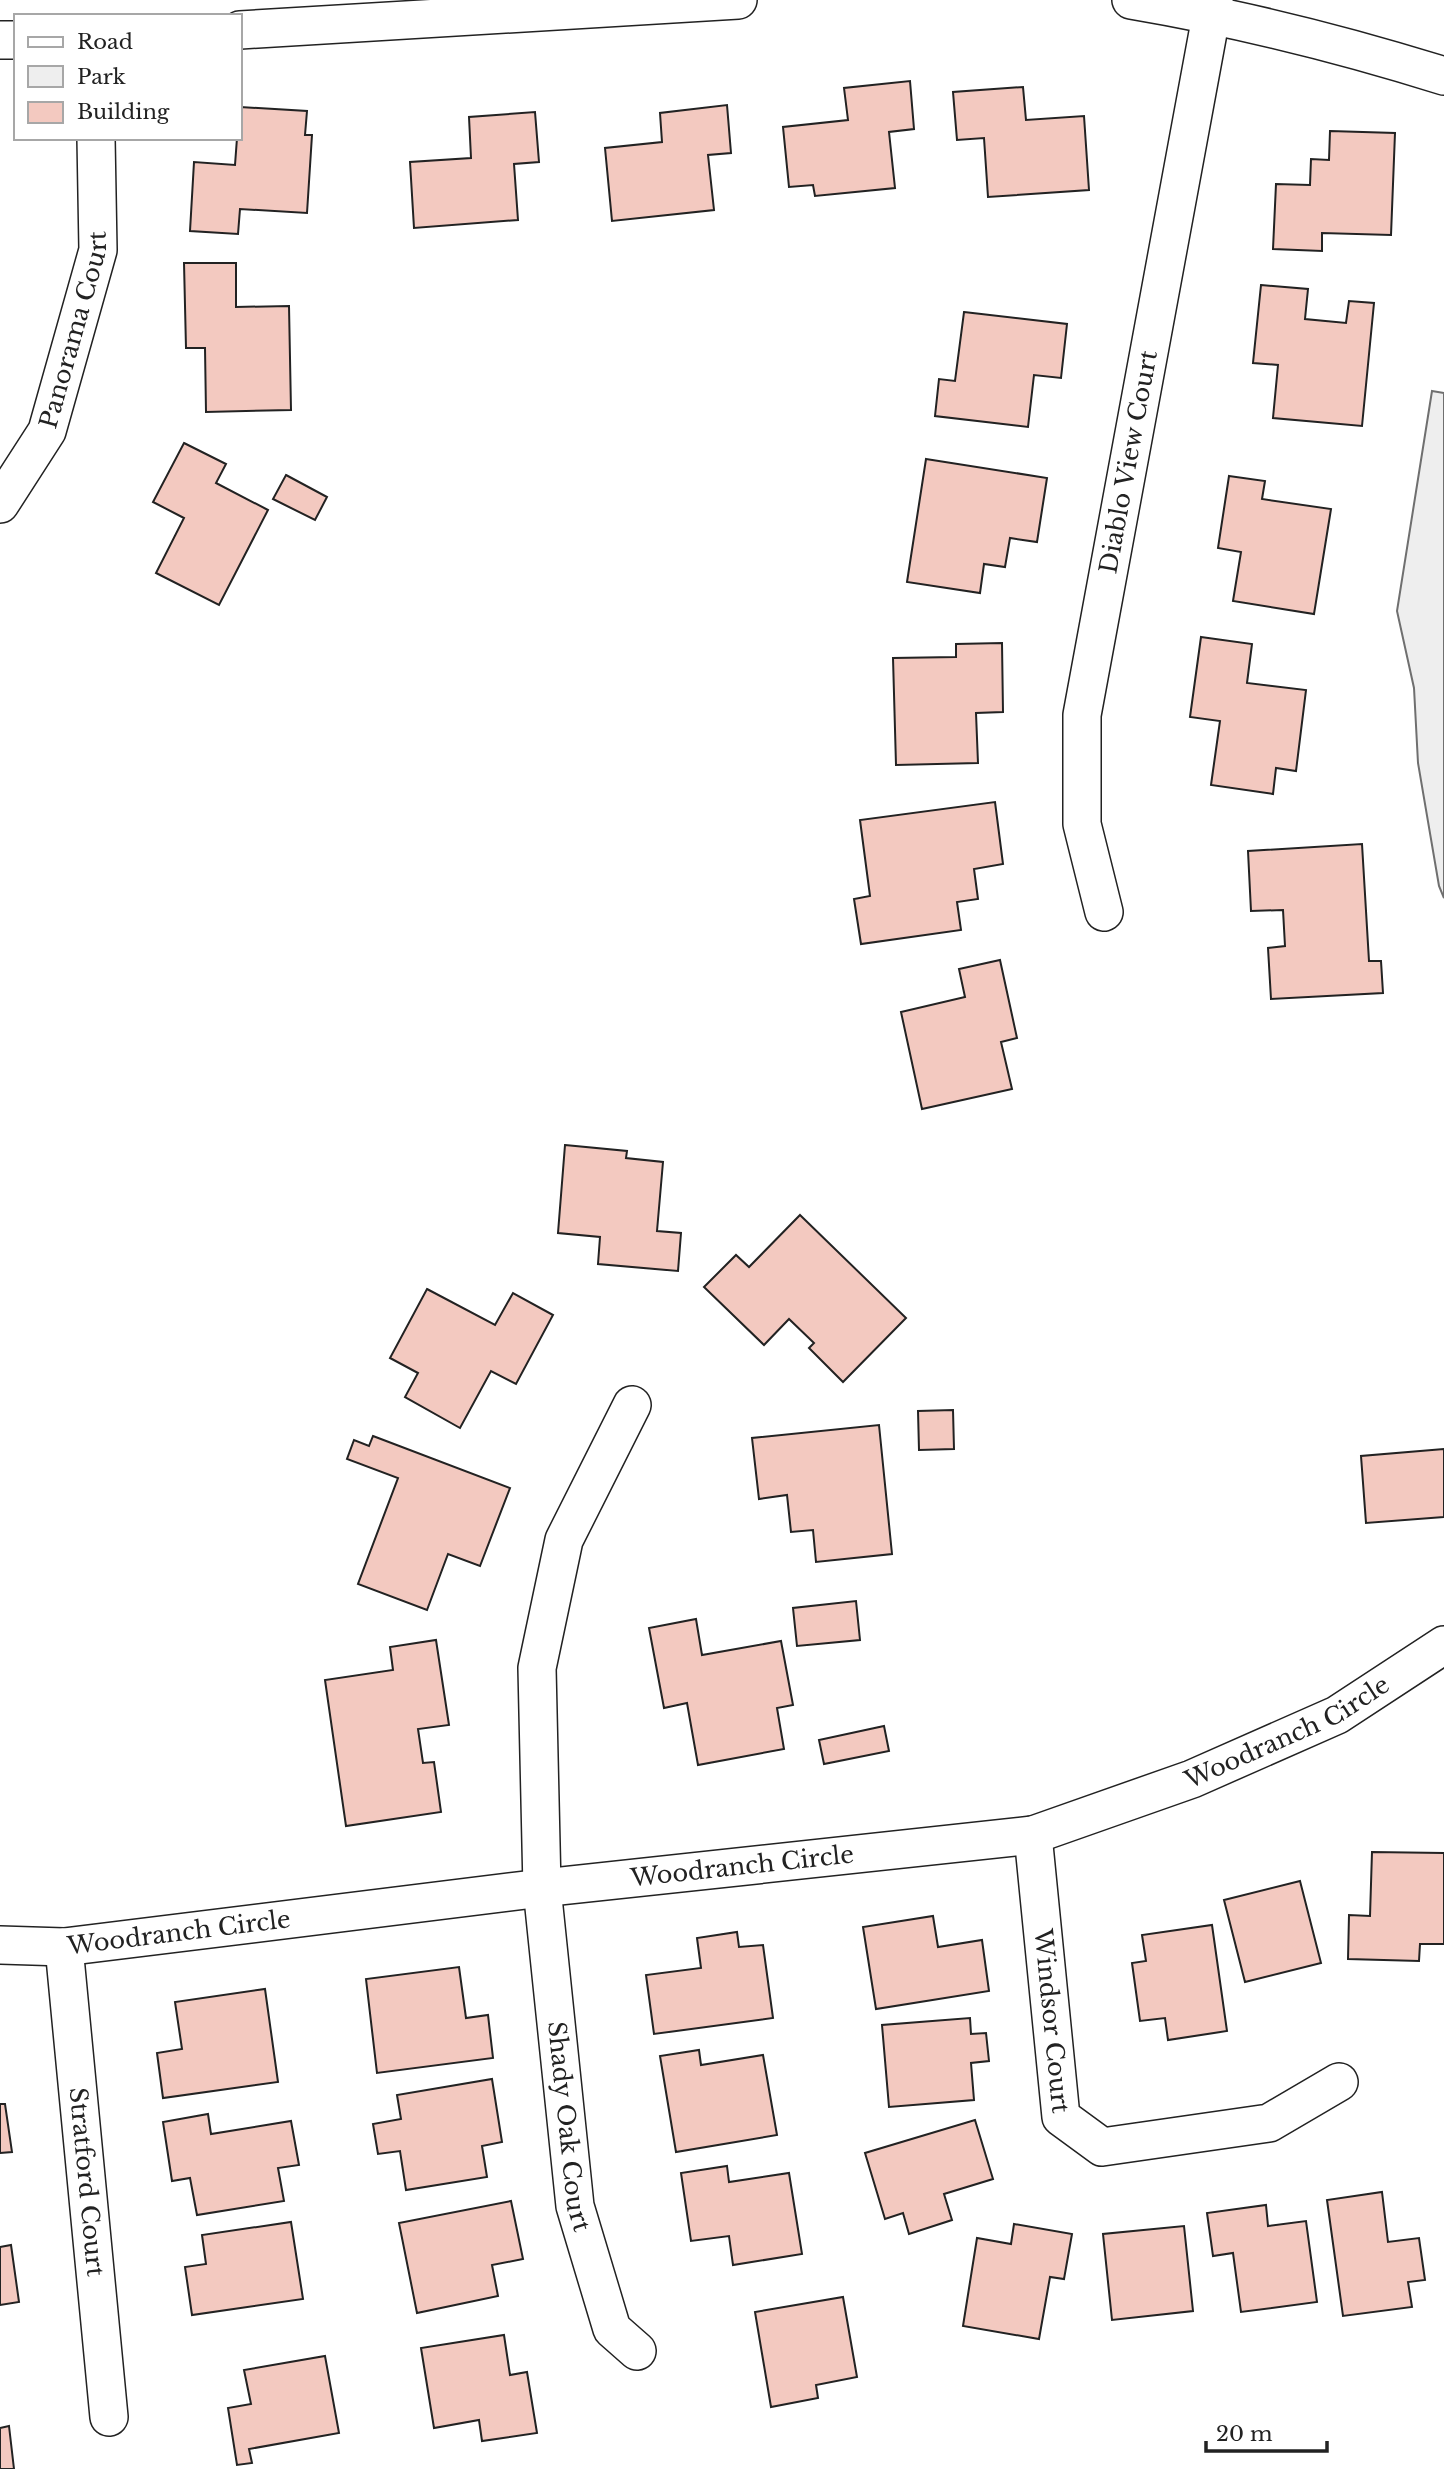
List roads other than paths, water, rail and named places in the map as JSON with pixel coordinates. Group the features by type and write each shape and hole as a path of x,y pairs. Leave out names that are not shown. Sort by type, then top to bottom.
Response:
{"street":[{"path":"242,30 738,0"},
{"path":"1131,0 1213,7 1444,76"},
{"name":"Diablo View Court","path":"1104,912 1082,824 1082,715 1213,7"},
{"name":"Panorama Court","path":"0,504 47,431 97,250 96,140"},
{"name":"Shady Oak Court","path":"632,1405 564,1540 537,1668 542,1888 575,2206 612,2329 637,2351"},
{"name":"Woodranch Circle","path":"0,1945 65,1947 542,1888 1033,1835 1192,1779 1337,1715 1444,1645"},
{"name":"Windsor Court","path":"1033,1835 1062,2117 1102,2147 1269,2123 1339,2082"},
{"name":"Stratford Court","path":"65,1947 109,2417"}]}
